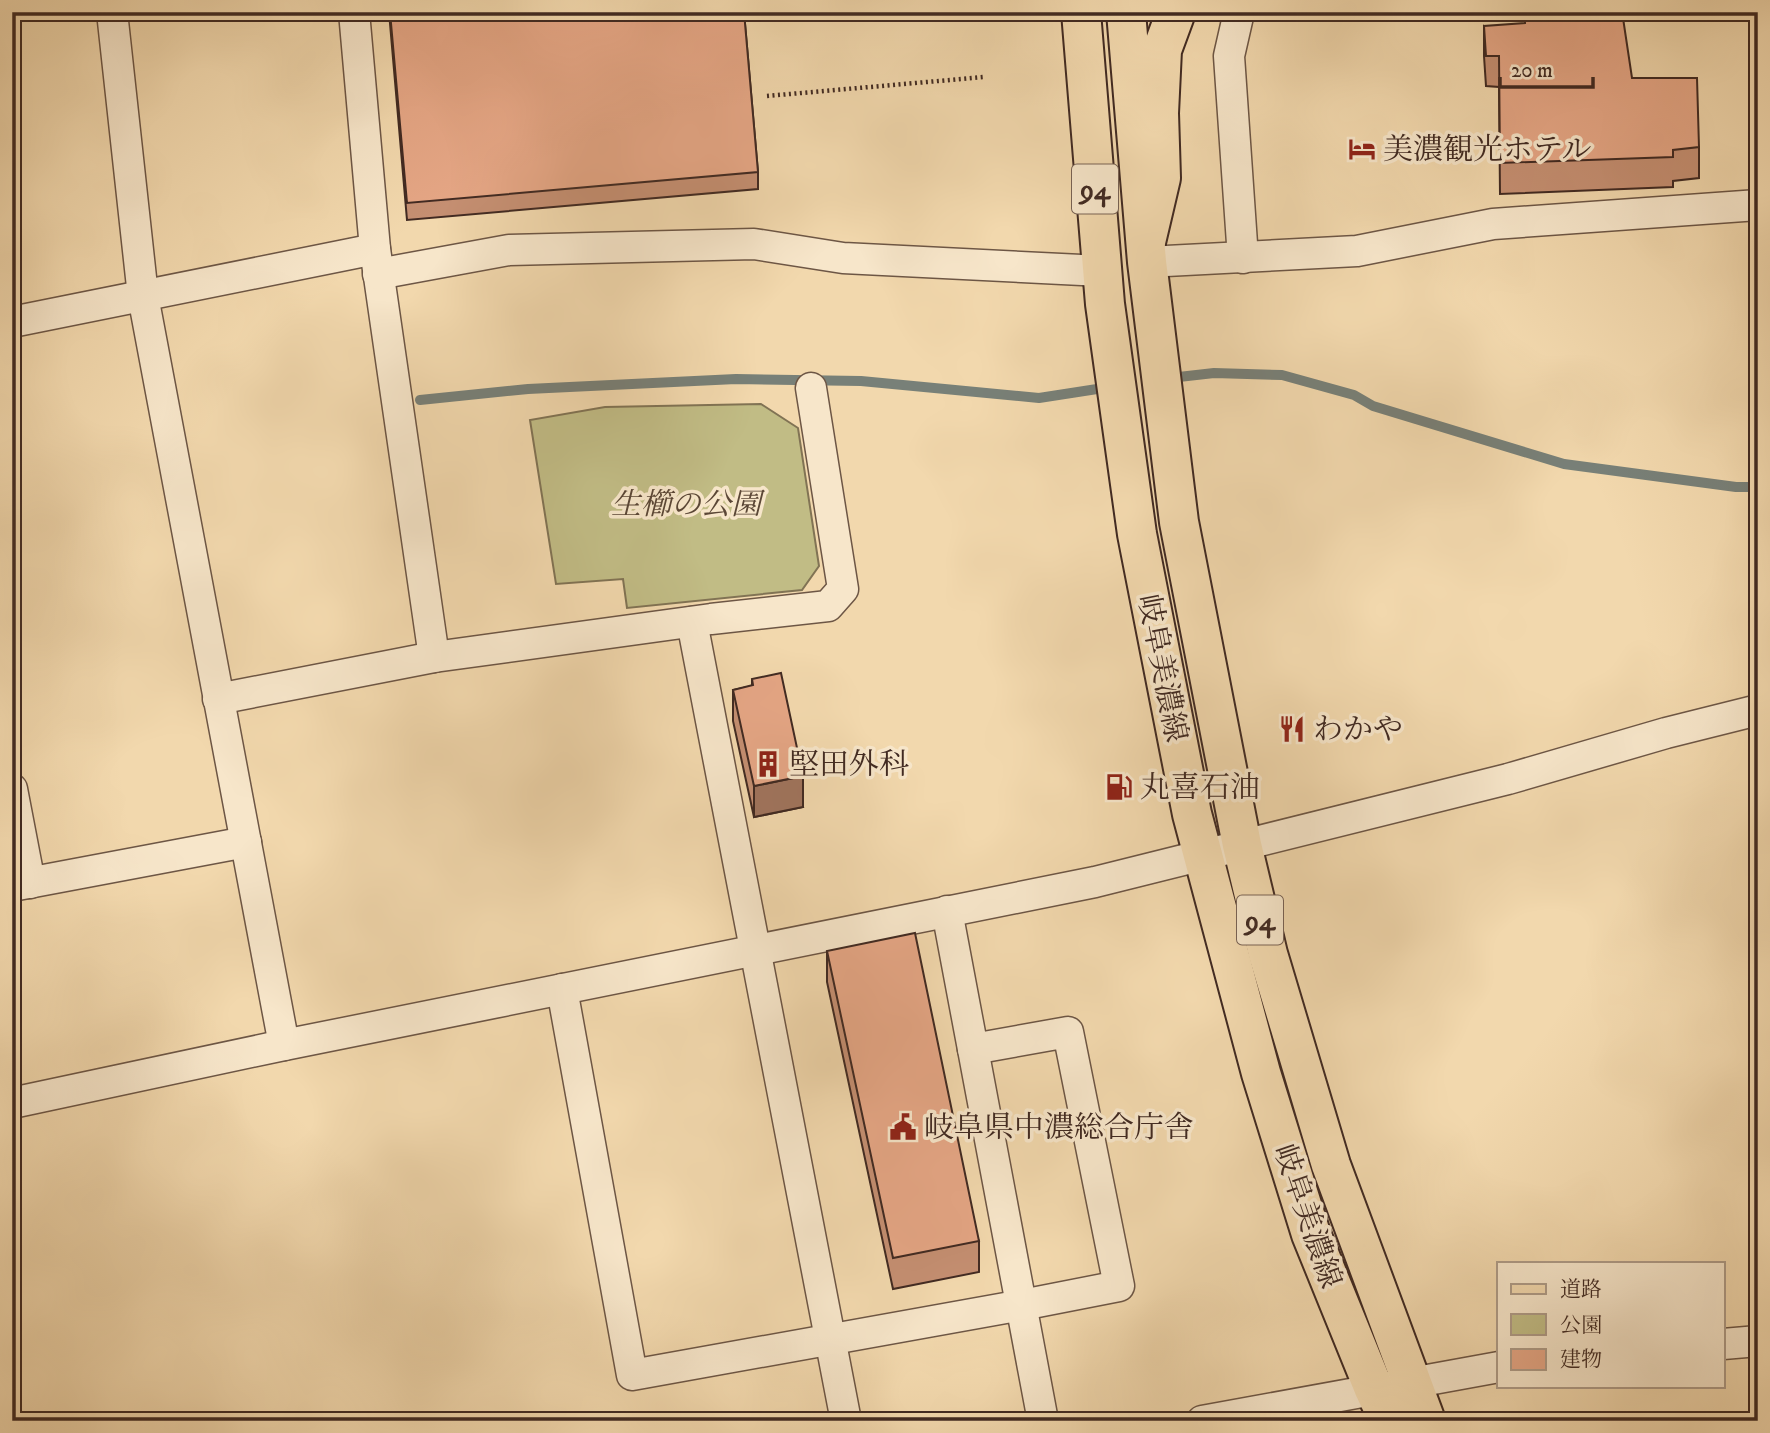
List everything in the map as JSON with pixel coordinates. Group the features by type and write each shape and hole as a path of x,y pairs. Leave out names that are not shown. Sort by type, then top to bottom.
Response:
{"main road":[{"name":"岐阜美濃線","path":"1081,12 1105,304 1119,407 1137,534 1192,814 1261,1073 1311,1234 1381,1405"},
{"name":"岐阜美濃線","path":"1126,12 1146,252 1180,522 1242,845 1268,954 1331,1165 1426,1421"},
{"path":"1146,252 1161,178 1158,113 1162,50 1176,12"}],"street":[{"path":"112,12 142,296 284,1045"},
{"path":"354,12 377,262 434,657"},
{"path":"1239,12 1229,56 1243,258"},
{"path":"1146,252 1243,258 1357,251 1493,224 1758,205"},
{"path":"12,322 142,296 377,262 509,250 754,244 843,258 1102,271"},
{"path":"218,699 434,657 828,606 843,589 811,388"},
{"path":"692,622 846,1421"},
{"path":"12,1103 284,1045 1095,882 1508,779 1666,733 1758,710"},
{"path":"12,789 21,884 246,842"},
{"path":"947,911 1043,1421"},
{"path":"562,989 632,1375 1119,1286 1068,1032 973,1049"},
{"path":"1724,1344 1758,1340"},
{"path":"1202,1421 1381,1405 1411,1382 1497,1367"}],"path":[{"path":"766,96 984,78"}],"green space":[{"name":"生櫛の公園","path":"761,404 798,428 819,566 802,590 627,608 623,579 556,584 530,420 605,407"}],"building":[{"path":"390,12 744,12 758,172 407,203"},
{"name":"美濃観光ホテル","path":"1623,18 1632,78 1697,78 1699,147 1673,150 1673,157 1500,163 1499,56 1486,56 1484,26 1525,23 1525,19"},
{"name":"堅田外科","path":"781,673 803,776 754,786 733,690 753,685 752,679"},
{"name":"岐阜県中濃総合庁舎","path":"915,933 979,1241 893,1258 827,951"}],"waterway":[{"path":"1170,378 1214,373 1282,375 1354,395 1373,406 1564,464 1736,487 1758,487"},
{"path":"420,400 528,389 736,379 861,381 1039,398 1110,387"}],"place":[{"name":"美濃観光ホテル","path":"1362,149"},
{"name":"わかや","path":"1292,729"},
{"name":"堅田外科","path":"768,764"},
{"name":"丸喜石油","path":"1119,787"},
{"name":"岐阜県中濃総合庁舎","path":"903,1127"}]}
